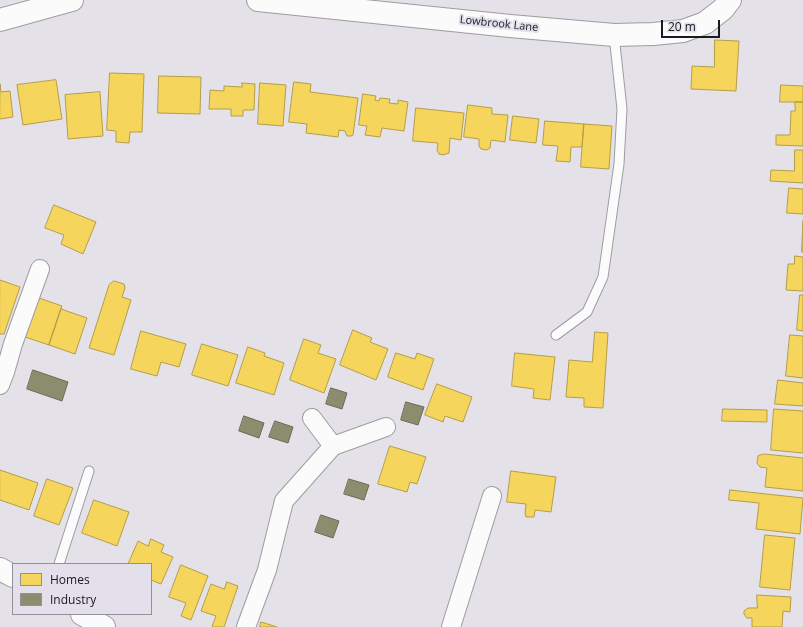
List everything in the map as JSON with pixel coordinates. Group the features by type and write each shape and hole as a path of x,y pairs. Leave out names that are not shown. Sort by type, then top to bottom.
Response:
{"street":[{"path":"0,20 72,0"},
{"name":"Lowbrook Lane","path":"258,0 510,26 614,35 653,34 683,31 705,23 723,9 730,0"},
{"path":"0,385 40,269"},
{"path":"312,418 333,446"},
{"path":"246,627 267,570 284,501 333,446 386,427"},
{"path":"451,627 492,496"},
{"path":"0,569 12,575"},
{"path":"84,615 104,627"}],"lane":[{"path":"556,335 587,312 603,277 620,156 622,109 614,35"},
{"path":"59,563 89,471"}],"building: Homes":[{"path":"715,40 739,41 736,91 691,89 692,66 714,67"},
{"path":"110,73 144,74 142,132 130,132 129,143 116,142 116,131 107,130"},
{"path":"159,76 201,77 200,114 158,113"},
{"path":"56,80 62,119 23,125 17,85"},
{"path":"294,82 311,84 310,92 358,98 353,135 347,136 345,131 339,130 338,137 306,133 307,124 289,122"},
{"path":"242,83 255,84 254,110 243,110 243,116 231,116 231,109 209,109 210,90 224,91 224,86 242,87"},
{"path":"260,83 286,85 283,126 258,124"},
{"path":"0,84 1,92 10,91 13,117 0,119"},
{"path":"781,85 803,86 803,102 780,102"},
{"path":"100,92 103,136 68,139 65,95"},
{"path":"363,94 376,96 375,100 379,101 380,98 390,99 389,103 398,104 398,100 408,102 404,131 382,128 380,137 365,135 367,126 359,125"},
{"path":"795,102 803,102 803,146 776,145 776,135 790,135 791,111 795,111"},
{"path":"468,105 492,108 492,114 508,115 505,142 491,140 490,148 487,150 481,149 479,146 479,139 464,137"},
{"path":"416,108 464,113 461,140 450,138 449,153 443,155 439,154 437,150 438,143 413,141"},
{"path":"513,116 539,119 536,143 510,140"},
{"path":"545,121 584,124 582,147 571,147 570,162 556,161 558,146 543,145"},
{"path":"584,124 612,126 609,169 581,167"},
{"path":"795,150 803,150 803,183 770,181 771,170 794,171"},
{"path":"789,188 803,189 803,214 787,213"},
{"path":"54,205 96,222 83,254 61,244 64,235 45,228"},
{"path":"803,221 803,252 802,252"},
{"path":"795,256 803,257 803,291 786,290 788,264 794,264"},
{"path":"0,280 20,287 4,334 0,334"},
{"path":"114,281 124,284 125,288 122,297 131,300 114,355 89,348 109,285"},
{"path":"800,295 803,295 803,331 797,330"},
{"path":"39,298 62,306 49,345 25,337"},
{"path":"61,309 87,318 75,354 49,345"},
{"path":"353,330 372,338 370,342 388,349 376,380 340,365"},
{"path":"141,331 186,344 179,367 161,362 157,376 131,369"},
{"path":"595,332 608,333 603,408 584,407 584,398 566,397 569,360 592,362"},
{"path":"790,335 803,336 803,378 786,376"},
{"path":"304,339 321,345 318,353 336,359 324,393 290,380"},
{"path":"202,344 238,355 228,386 192,375"},
{"path":"248,347 265,353 264,356 284,363 274,395 236,383"},
{"path":"396,353 415,359 417,353 434,359 423,390 388,377"},
{"path":"515,353 555,357 550,400 533,398 534,389 512,386"},
{"path":"778,380 803,383 803,406 775,404"},
{"path":"437,384 472,397 463,422 445,416 443,422 425,415"},
{"path":"723,409 767,410 767,422 722,421"},
{"path":"774,409 803,411 803,453 771,450"},
{"path":"390,446 426,457 417,484 410,482 407,492 378,484"},
{"path":"764,454 803,458 803,491 765,487 767,468 760,467 757,463 758,456"},
{"path":"0,470 38,483 29,510 0,500"},
{"path":"511,471 556,477 551,512 535,510 534,517 526,517 526,504 507,502"},
{"path":"47,479 73,488 59,525 34,516"},
{"path":"730,490 803,498 800,534 756,529 759,503 729,500"},
{"path":"94,500 129,512 117,546 82,533"},
{"path":"765,535 795,538 790,590 760,587"},
{"path":"151,539 164,545 161,552 173,557 161,584 152,580 152,563 128,563 138,541 148,546"},
{"path":"181,565 208,576 191,620 181,616 186,603 169,597"},
{"path":"227,582 238,586 224,627 214,627 212,626 216,616 201,611 211,584 224,589"},
{"path":"757,595 791,597 790,612 783,611 782,627 752,627 752,618 747,618 744,611 748,608 757,608"},
{"path":"261,622 277,627 260,627"}],"building: Industry":[{"path":"33,370 68,382 62,401 27,389"},
{"path":"331,388 347,393 342,409 326,404"},
{"path":"406,402 424,407 418,425 401,420"},
{"path":"244,416 264,423 259,438 239,431"},
{"path":"275,421 293,427 288,443 269,437"},
{"path":"349,479 369,485 364,500 344,494"},
{"path":"321,515 339,521 333,538 315,532"}]}
